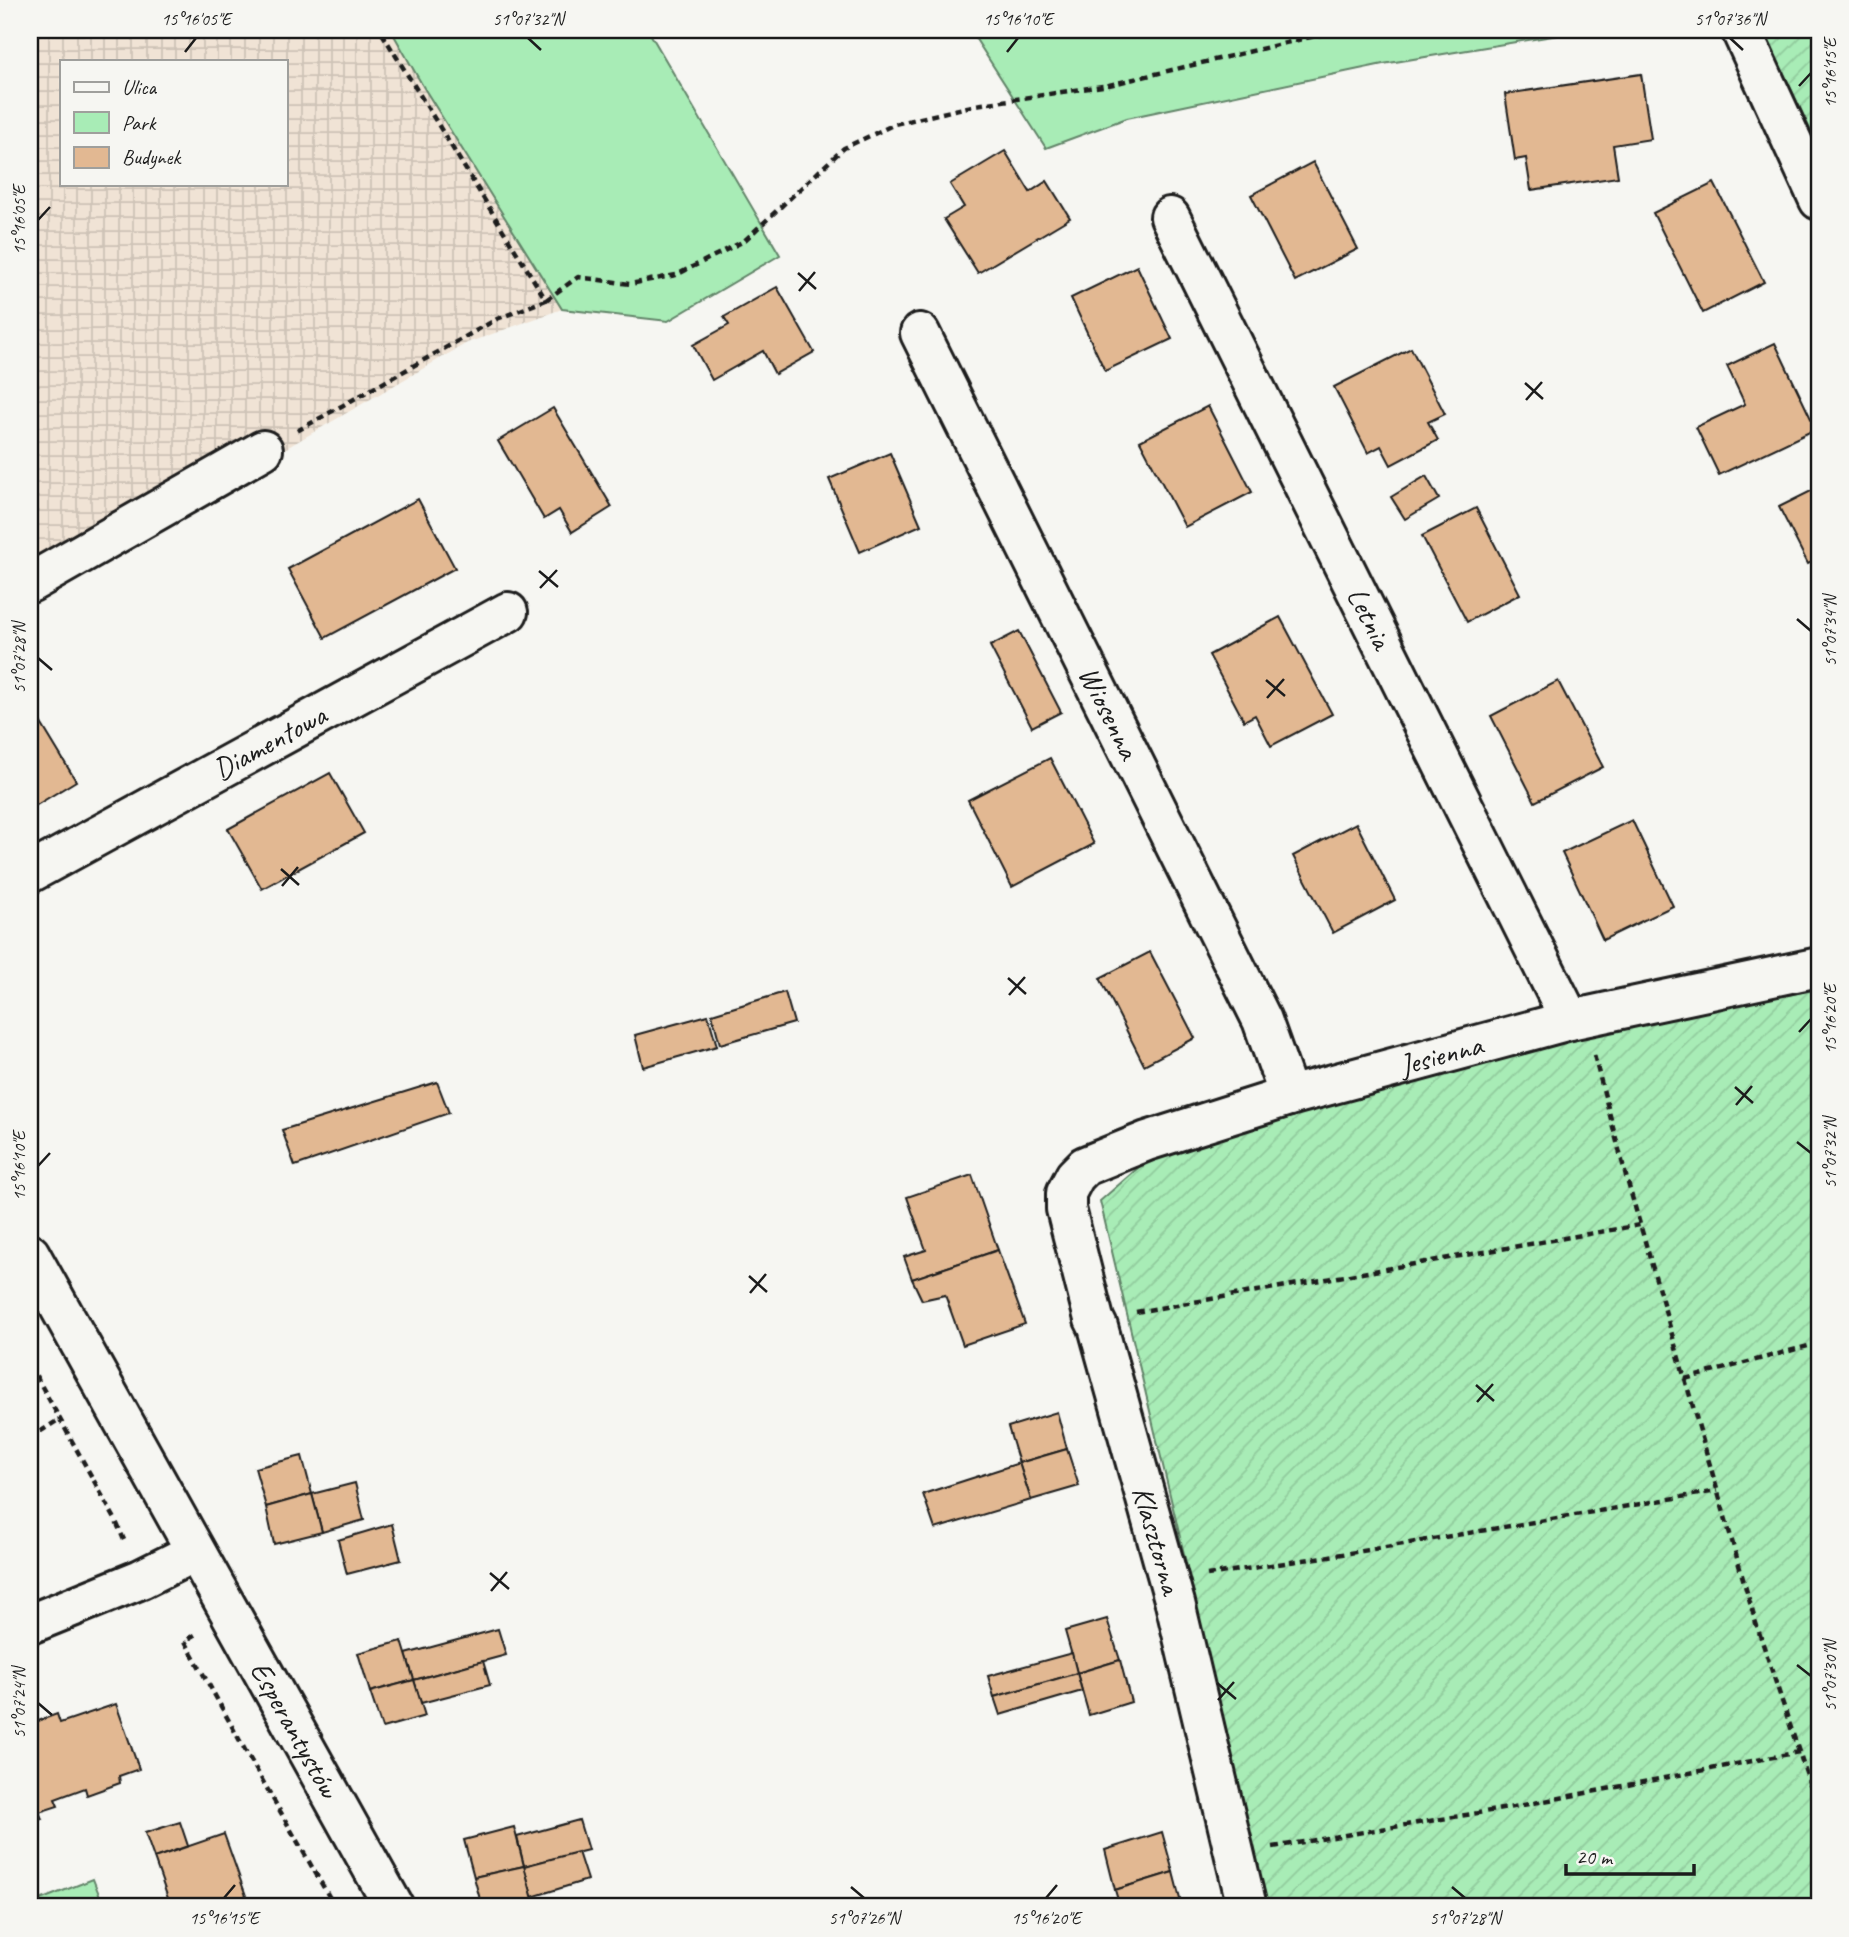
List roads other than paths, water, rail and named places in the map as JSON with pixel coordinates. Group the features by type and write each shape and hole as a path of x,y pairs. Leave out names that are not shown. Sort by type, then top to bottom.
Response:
{"street":[{"path":"1741,30 1819,200"},
{"name":"Letnia","path":"1170,217 1577,1018"},
{"name":"Wiosenna","path":"920,333 1262,1020 1289,1096"},
{"path":"30,583 263,450"},
{"name":"Diamentowa","path":"30,873 508,612"},
{"name":"Jesienna","path":"1075,1176 1086,1166 1147,1140 1289,1096 1577,1018 1819,967"},
{"name":"Klasztorna","path":"1075,1176 1066,1194 1066,1209 1168,1581 1247,1907"},
{"name":"Esperantystów","path":"30,1254 394,1907"},
{"path":"30,1624 141,1579 195,1552"}]}
